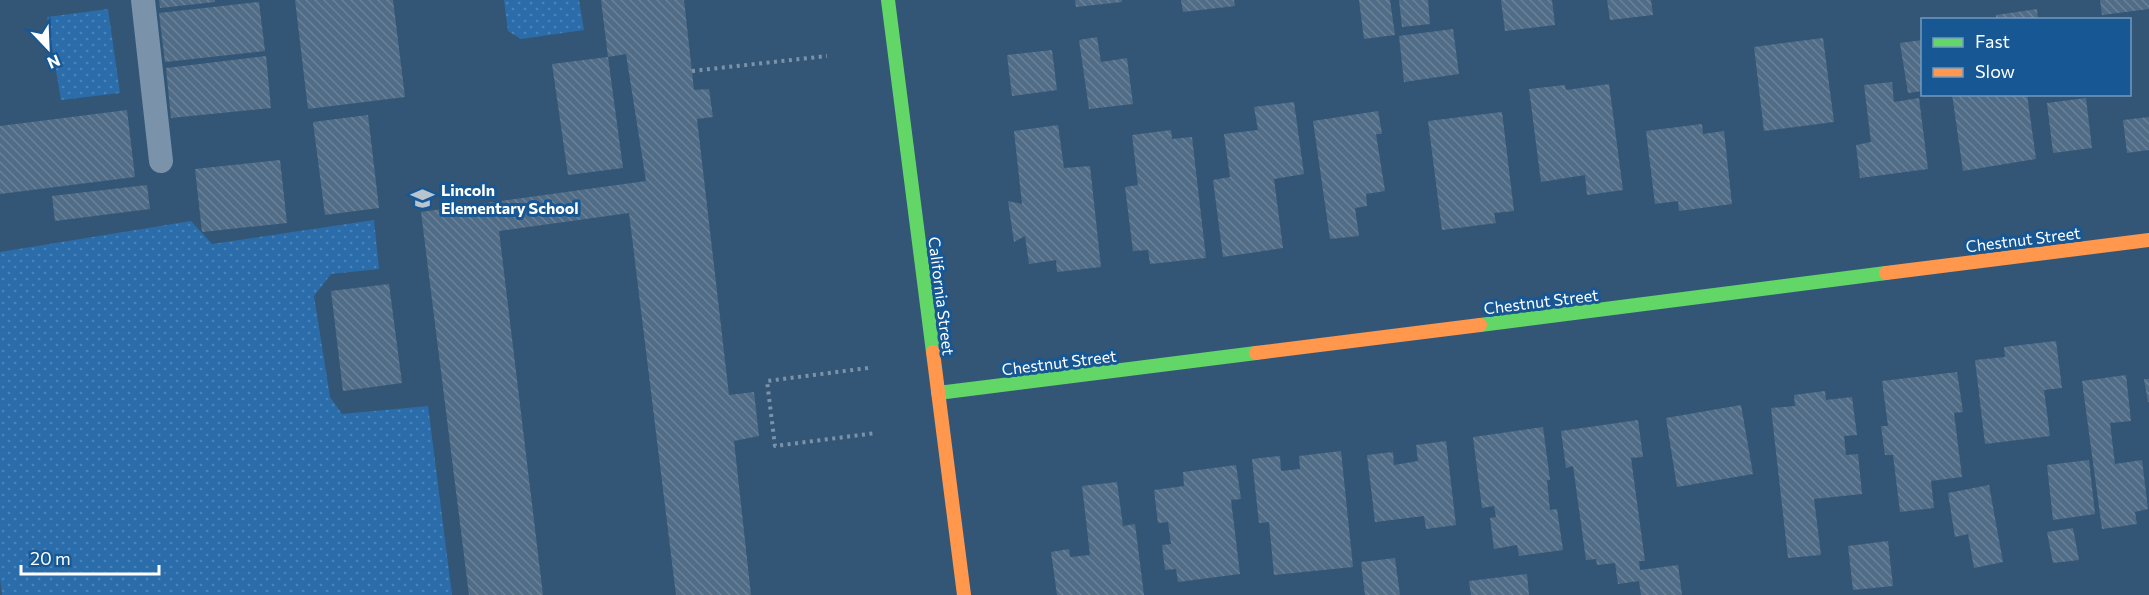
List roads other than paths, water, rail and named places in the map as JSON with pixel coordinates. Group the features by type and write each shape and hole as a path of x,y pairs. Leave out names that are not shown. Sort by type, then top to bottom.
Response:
{"street":[{"name":"California Street","path":"888,0 964,595"},
{"name":"Chestnut Street","path":"938,393 2149,240"}],"lane":[{"path":"143,0 161,161"}],"place":[{"name":"Lincoln Elementary School","path":"423,198"}]}
